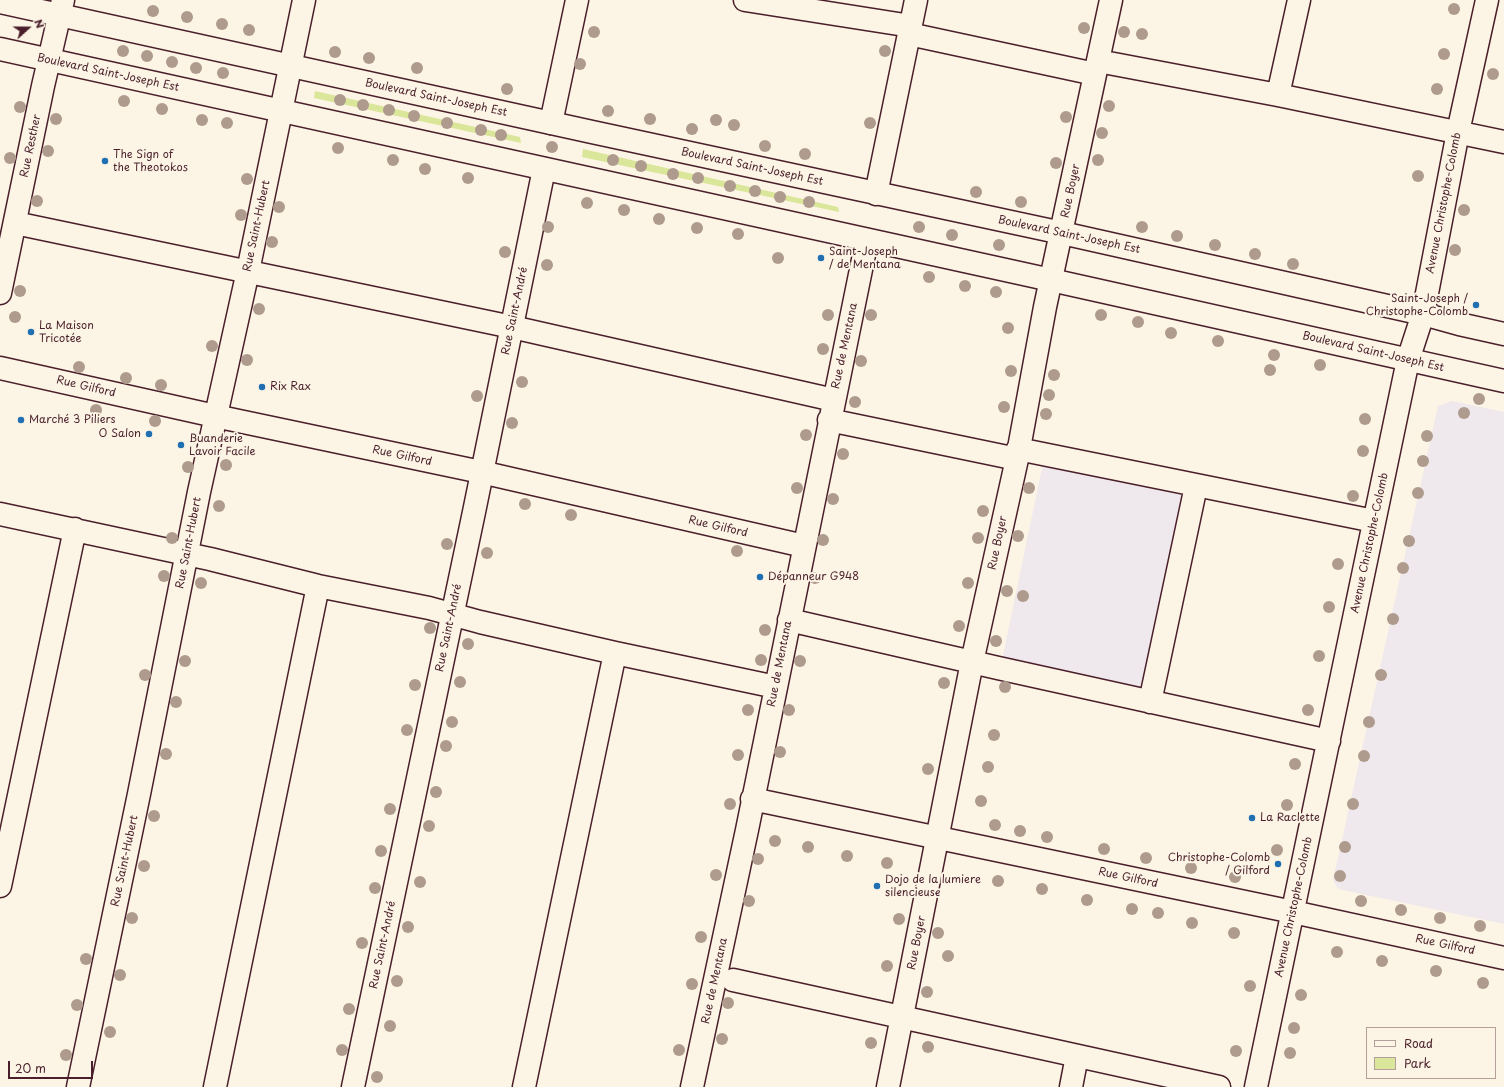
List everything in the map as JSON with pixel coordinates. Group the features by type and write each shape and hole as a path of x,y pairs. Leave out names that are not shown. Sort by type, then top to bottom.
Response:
{"street":[{"name":"Rue Saint-Hubert","path":"78,1087 139,794 186,554 215,416 248,271 304,0"},
{"path":"551,123 577,0"},
{"path":"876,194 916,0"},
{"name":"Rue Boyer","path":"888,1087 972,662 1018,454 1051,280 1111,0"},
{"path":"1278,95 1299,0"},
{"name":"Avenue Christophe-Colomb","path":"1256,1087 1408,360 1423,314 1458,132 1487,0"},
{"path":"754,1 910,30 1097,68 1278,95 1504,142"},
{"name":"Boulevard Saint-Joseph Est","path":"0,2 62,8 290,66 876,194 1062,233 1423,314 1504,334"},
{"name":"Rue Resther","path":"0,293 49,60 62,8"},
{"name":"Boulevard Saint-Joseph Est","path":"0,49 1504,381"},
{"name":"Rue Saint-André","path":"353,1087 544,169"},
{"path":"14,223 512,327 832,410 1018,454 1196,486 1374,521"},
{"name":"Rue de Mentana","path":"692,1087 776,687 867,240"},
{"name":"Rue Gilford","path":"0,368 215,416 481,472 804,546"},
{"path":"1150,702 1196,486"},
{"path":"0,514 186,554 318,586 430,608 488,624 615,653 776,687"},
{"path":"0,886 75,529"},
{"path":"215,1087 318,586"},
{"path":"789,620 1329,741"},
{"path":"524,1087 615,653"},
{"name":"Rue Gilford","path":"752,799 1293,912 1504,958"},
{"path":"733,980 1219,1087"},
{"path":"1071,1087 1078,1056"}],"shaded area":[{"path":"1452,401 1504,412 1504,924 1338,889 1333,880 1438,406"},
{"path":"1044,458 1188,489 1145,696 1001,665"}],"green space":[{"path":"315,91 520,137 521,143 314,98"},
{"path":"583,149 838,207 839,212 582,157"}],"place":[{"name":"The Sign of the Theotokos","path":"105,161"},
{"name":"Saint-Joseph / de Mentana","path":"821,258"},
{"name":"Saint-Joseph / Christophe-Colomb","path":"1476,305"},
{"name":"La Maison Tricotée","path":"31,332"},
{"name":"Rix Rax","path":"262,387"},
{"name":"Marché 3 Piliers","path":"21,420"},
{"name":"O Salon","path":"149,434"},
{"name":"Buanderie Lavoir Facile","path":"181,445"},
{"name":"Dépanneur G948","path":"760,577"},
{"name":"La Raclette","path":"1252,818"},
{"name":"Christophe-Colomb / Gilford","path":"1278,864"},
{"name":"Dojo de la lumiere silencieuse","path":"877,886"}]}
